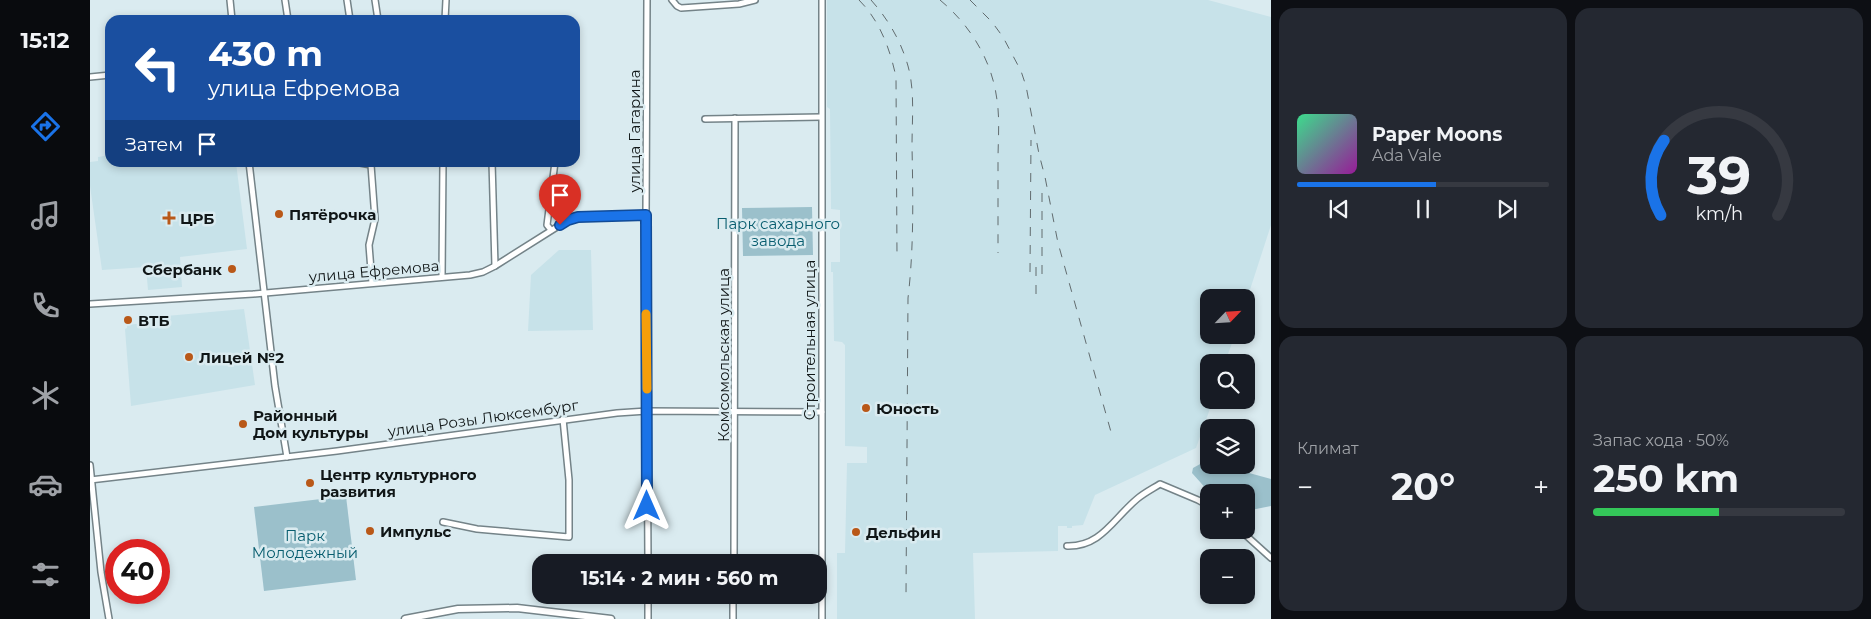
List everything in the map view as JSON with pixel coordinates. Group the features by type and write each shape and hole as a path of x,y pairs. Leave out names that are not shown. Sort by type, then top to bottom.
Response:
{"main road":[{"path":"405,619 458,609 517,608 611,619"}],"street":[{"path":"230,0 232,15"},
{"path":"285,0 287,15"},
{"path":"347,0 349,15"},
{"path":"375,0 377,15"},
{"path":"445,15 446,0"},
{"name":"улица Гагарина","path":"647,0 648,554"},
{"path":"672,0 676,6 681,8 739,4 755,0"},
{"name":"Строительная улица","path":"822,0 822,619"},
{"path":"90,78 105,76"},
{"path":"705,119 821,117"},
{"name":"Комсомольская улица","path":"734,554 735,118"},
{"path":"250,167 263,292 286,457"},
{"path":"371,167 375,219 369,245 372,284"},
{"path":"442,277 443,167"},
{"path":"492,167 494,266"},
{"path":"551,230 548,226 554,167"},
{"name":"улица Ефремова","path":"90,304 372,284 470,275 483,272 494,266 568,220 578,217 646,215"},
{"name":"улица Розы Люксембург","path":"91,480 647,411 822,412"},
{"path":"443,522 477,529 569,537 569,480 563,420"},
{"path":"90,465 109,619"},
{"path":"1066,546 1084,545 1094,541 1136,500 1160,484 1200,501"},
{"path":"1250,539 1271,558"},
{"path":"648,604 648,619"},
{"path":"733,604 733,619"}],"shaded area":[{"path":"827,0 1208,0 1271,17 1271,225 1250,289 1200,289 1200,344 1232,344 1228,354 1200,354 1200,409 1210,409 1206,419 1200,419 1200,437 1196,448 1095,495 1083,525 1072,526 1072,528 1058,526 1058,551 973,553 975,619 837,619 837,553 845,553 847,463 867,463 867,447 845,446 845,345 842,342 834,341 833,272 831,272 831,262 840,262 840,210 831,209 830,109 827,107"},
{"name":"ЦРБ","path":"105,156 105,167 237,167 247,249 180,257 182,287 148,290 146,267 102,270 90,186 90,162 98,161 98,157"},
{"path":"559,250 591,250 593,330 528,331 531,275"},
{"name":"Лицей №2","path":"244,309 255,385 131,406 125,329 127,325 144,323 144,318"}],"green space":[{"name":"Парк сахарного завода","path":"812,207 813,255 743,256 742,208"},
{"path":"1200,464 1200,474 1253,474 1271,479 1271,506 1255,509 1255,484 1202,484 1192,473 1193,468"},
{"name":"Парк Молодежный","path":"346,496 356,580 264,591 254,507"}],"railway":[{"path":"859,0 873,17 883,36 891,56 896,77 897,257"},
{"path":"871,0 883,15 902,48 908,66 912,95 913,222 908,298 906,595"},
{"path":"940,0 961,21 978,44 985,57 994,85 999,123 998,253"},
{"path":"970,0 992,22 1003,37 1021,71 1026,86 1058,243 1111,432"},
{"path":"1030,272 1031,140"},
{"path":"1042,189 1042,274"},
{"path":"1036,264 1036,294"}],"slow traffic":[{"path":"646,314 647,389"}],"place":[{"name":"Пятёрочка","path":"279,214"},
{"name":"ЦРБ","path":"169,218"},
{"name":"Сбербанк","path":"232,269"},
{"name":"ВТБ","path":"128,320"},
{"name":"Лицей №2","path":"189,357"},
{"name":"Юность","path":"866,408"},
{"name":"Районный Дом культуры","path":"243,424"},
{"name":"Центр культурного развития","path":"310,483"},
{"name":"Импульс","path":"370,531"},
{"name":"Дельфин","path":"856,532"}],"route":[{"path":"560,225 578,217 646,215 647,506"}]}
